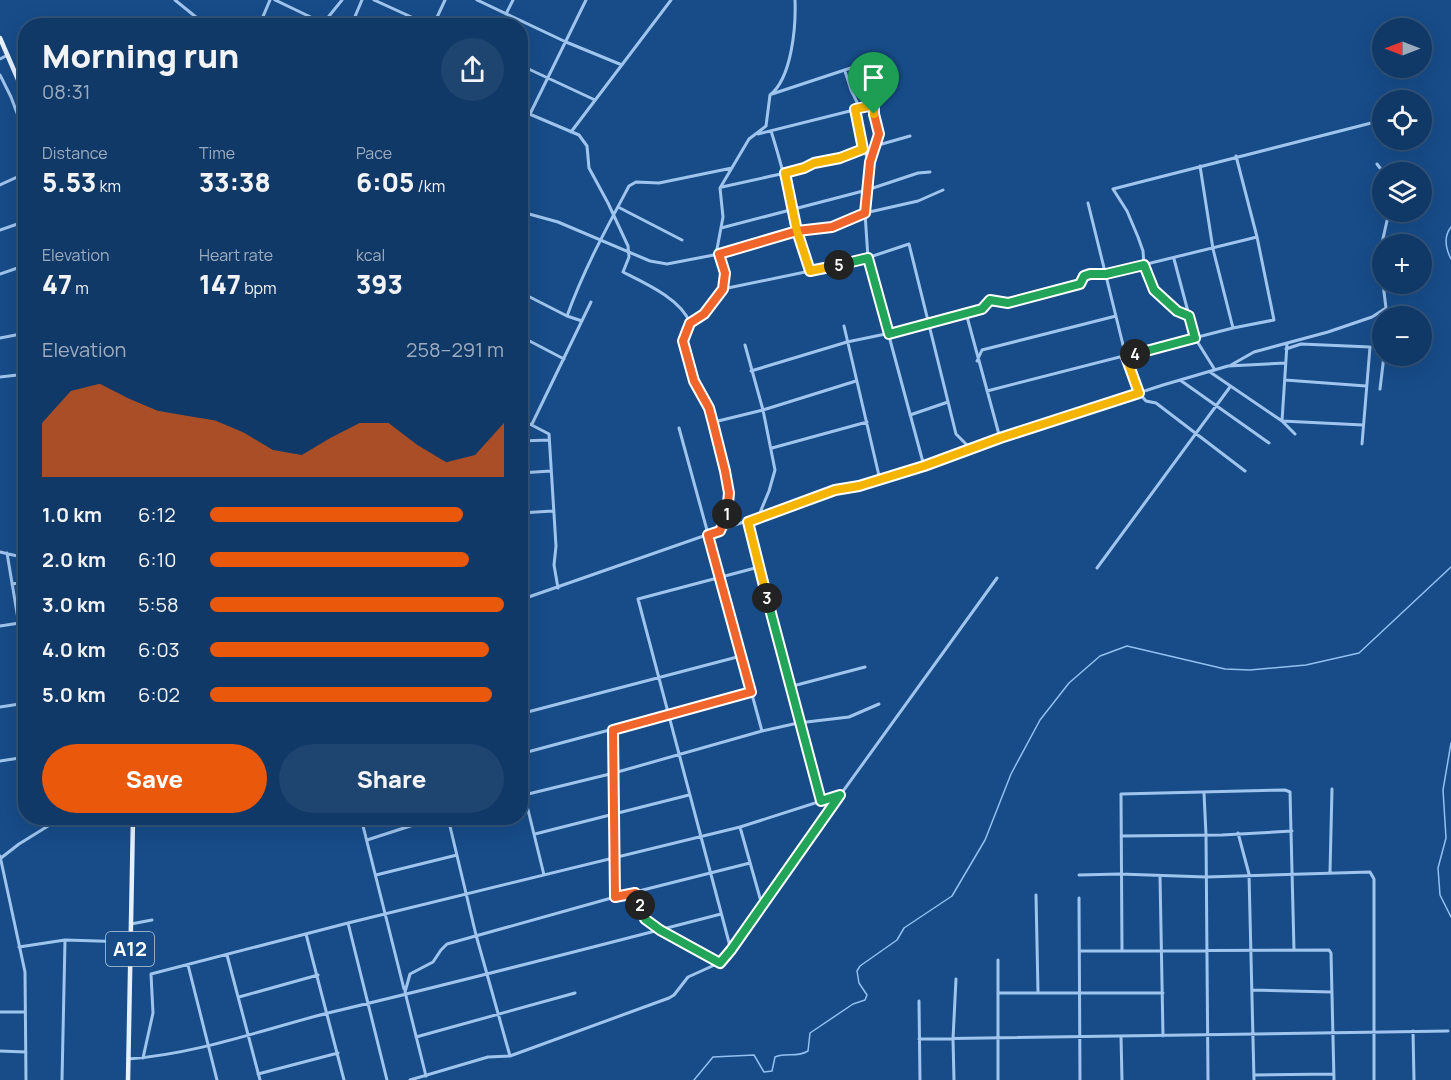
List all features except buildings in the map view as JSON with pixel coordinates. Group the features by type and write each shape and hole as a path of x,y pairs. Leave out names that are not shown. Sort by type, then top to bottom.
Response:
{"main road":[{"path":"0,38 18,79"},
{"name":"A12","path":"128,1080 133,825"}],"street":[{"path":"175,0 197,18"},
{"path":"262,18 270,0"},
{"path":"275,0 310,18"},
{"path":"328,18 342,0"},
{"path":"354,18 362,0"},
{"path":"374,0 414,18"},
{"path":"436,18 445,0"},
{"path":"477,0 515,18"},
{"path":"506,14 513,0"},
{"path":"586,0 530,114 579,135 587,146 589,168 623,233 630,252 623,272 682,307 690,323"},
{"path":"571,132 671,0"},
{"path":"720,531 728,514 729,493 709,408 694,381 683,341 690,323 704,314 723,289 725,273 717,249 723,217 720,188 749,139 766,126 770,94 779,88 792,50 795,0"},
{"path":"528,24 622,65"},
{"path":"0,59 8,55"},
{"path":"770,94 872,61 875,79 874,114 879,134 870,162 867,190 865,213 868,258 924,466"},
{"path":"528,68 595,100"},
{"path":"845,71 857,102 855,109 863,149 870,162"},
{"path":"0,75 18,116"},
{"path":"756,135 874,105"},
{"path":"1189,316 1177,311 1154,290 1144,265 1143,251 1138,237 1113,189 1372,123"},
{"path":"771,131 785,173 797,231 810,271"},
{"path":"875,146 910,136"},
{"path":"720,188 804,168 863,149"},
{"path":"987,391 1233,328 1274,320 1257,237 1236,156"},
{"path":"1200,166 1213,249 1233,328"},
{"path":"567,316 578,285 629,186 636,182 659,183 732,168"},
{"path":"721,228 867,190 918,172 930,172"},
{"path":"0,185 18,177"},
{"path":"529,214 558,222 650,261 667,264 719,254 797,231 832,227 865,213 918,201 943,190"},
{"path":"1088,203 1126,357 1139,393 1146,401 1156,404 1245,471"},
{"path":"618,207 682,240"},
{"path":"0,230 18,224"},
{"path":"751,371 847,342 929,325 982,309 990,300 1008,303 1080,284 1084,276 1090,274 1106,274 1174,259 1257,237"},
{"path":"723,289 868,258 909,244 956,434 970,448"},
{"path":"1174,259 1195,338 1215,370"},
{"path":"0,274 18,268"},
{"path":"528,296 582,321"},
{"path":"532,424 591,302"},
{"path":"966,313 1000,438"},
{"path":"978,361 982,350 1116,316"},
{"path":"528,597 835,490 859,486 924,466 1000,438 1228,366 1254,352 1287,344 1372,316"},
{"path":"844,326 880,480"},
{"path":"0,338 18,335"},
{"path":"528,340 564,359"},
{"path":"1282,421 1287,344"},
{"path":"1286,349 1302,344 1370,347 1362,444"},
{"path":"745,345 763,410 775,470 770,491 759,516"},
{"path":"1228,366 1285,363"},
{"path":"1380,389 1383,366"},
{"path":"1210,372 1282,421 1295,434"},
{"path":"0,377 18,375"},
{"path":"1180,380 1269,443"},
{"path":"1285,380 1366,386"},
{"path":"713,423 856,381"},
{"path":"1097,568 1230,387"},
{"path":"910,415 948,402"},
{"path":"1282,421 1363,425"},
{"path":"528,422 549,434 556,546 554,565 558,588"},
{"path":"772,448 867,422"},
{"path":"679,428 762,731"},
{"path":"528,441 549,440"},
{"path":"528,472 551,471"},
{"path":"528,513 553,511"},
{"path":"748,522 798,723 821,801"},
{"path":"0,552 18,556"},
{"path":"7,553 18,617"},
{"path":"731,950 638,599 759,567"},
{"path":"410,1080 488,1057 510,1056 669,998 688,977 720,963 997,578"},
{"path":"12,584 18,583"},
{"path":"0,626 18,623"},
{"path":"528,713 741,656"},
{"path":"789,687 865,667"},
{"path":"528,752 751,692"},
{"path":"0,707 18,704"},
{"path":"528,794 762,731 798,723 849,717 879,705"},
{"path":"613,730 615,897"},
{"path":"0,761 18,758"},
{"path":"1330,872 1332,789"},
{"path":"1122,951 1120,794 1288,790 1292,831 1294,950"},
{"path":"1204,793 1208,1080"},
{"path":"535,834 689,795"},
{"path":"143,1058 153,1013 151,974 740,827 840,795"},
{"path":"528,804 544,875"},
{"path":"26,1080 25,972 0,858 50,825"},
{"path":"363,825 426,1076"},
{"path":"367,840 412,825"},
{"path":"450,825 476,935 510,1056"},
{"path":"740,827 762,905"},
{"path":"1121,836 1292,831"},
{"path":"1238,833 1250,874 1254,1080"},
{"path":"376,875 457,855"},
{"path":"406,994 410,974 433,962 443,947 476,935 750,863"},
{"path":"1079,875 1206,877 1370,872 1372,874 1374,1080"},
{"path":"1160,875 1163,1036"},
{"path":"635,893 645,919 660,930 720,963"},
{"path":"1036,895 1038,992"},
{"path":"1079,898 1080,1080"},
{"path":"128,1059 209,1046 721,914"},
{"path":"131,924 152,920"},
{"path":"348,923 387,1080"},
{"path":"306,934 339,1053 344,1080"},
{"path":"19,947 65,940 130,942"},
{"path":"63,1080 65,940"},
{"path":"1080,951 1329,950 1331,953 1334,1080"},
{"path":"227,955 260,1080"},
{"path":"998,960 998,1080"},
{"path":"188,965 217,1080"},
{"path":"239,997 318,975"},
{"path":"954,1080 953,1039 956,979"},
{"path":"1252,990 1332,992"},
{"path":"416,1037 574,993"},
{"path":"998,993 1162,993"},
{"path":"920,1001 920,1080"},
{"path":"0,1012 26,1012"},
{"path":"1413,1030 1414,1080"},
{"path":"919,1039 1448,1031"},
{"path":"1121,1036 1122,1080"},
{"path":"0,1051 26,1052"},
{"path":"258,1074 339,1053"},
{"path":"1293,1074 1294,1080"},
{"path":"1254,1075 1334,1074"}],"waterway":[{"path":"1451,227 1446,243 1451,259"},
{"path":"694,1080 713,1057 754,1055 764,1072 772,1071 775,1057 808,1051 810,1033 853,1004 865,1000 867,995 859,983 857,971 860,966 897,940 904,928 952,896 985,840 1011,774 1040,720 1069,683 1100,656 1127,646 1225,669 1250,670 1306,665 1359,653 1451,567"},
{"path":"1451,743 1443,790 1446,838 1438,868 1440,895 1451,917"}],"route":[{"path":"874,114 874,105 855,109 863,149 840,158 814,163 785,173 797,231 810,271 868,258 889,334 982,309 990,300 1008,303 1080,284 1084,276 1090,274 1106,274 1144,265 1154,290 1177,311 1189,316 1195,338 1126,357 1139,393 970,448 924,466 859,486 835,490 748,522 798,723 821,801 840,795 720,963 660,930 645,919 635,893 615,897 613,730 751,692 708,535 720,531 728,514 729,493 725,471 709,408 694,381 683,341 690,323 704,314 723,289 725,273 719,254 797,231 832,227 865,213 870,162 879,134 874,114"}]}
